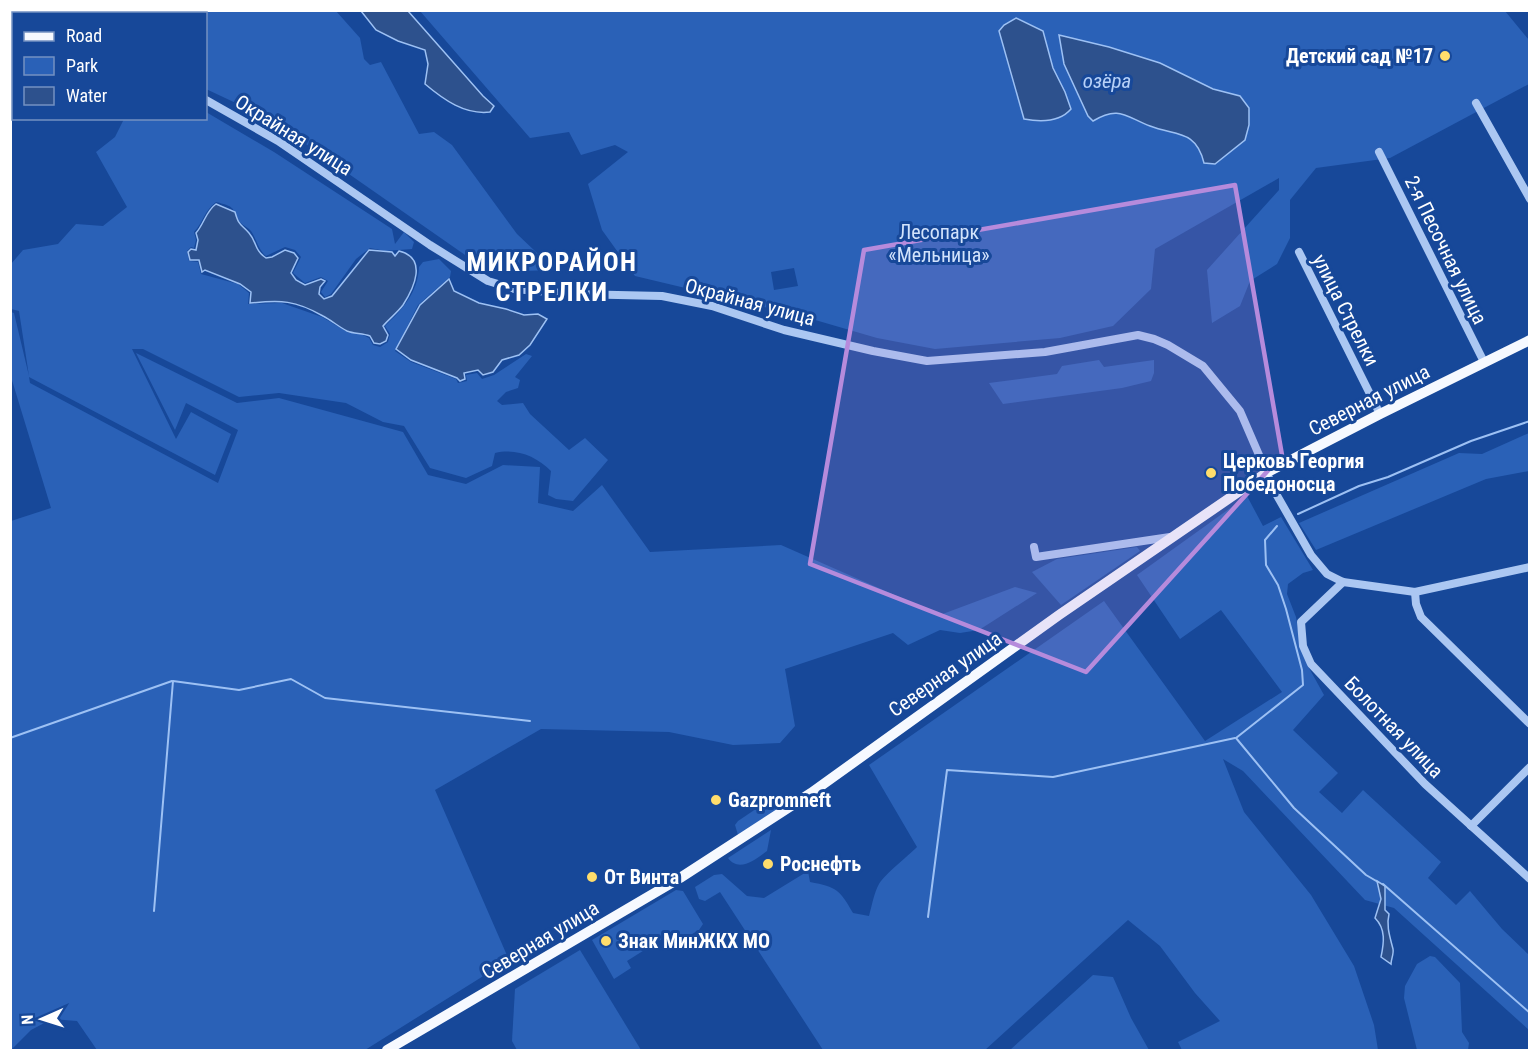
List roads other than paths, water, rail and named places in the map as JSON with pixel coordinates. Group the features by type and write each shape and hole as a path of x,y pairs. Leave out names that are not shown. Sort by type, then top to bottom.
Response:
{"main road":[{"name":"Северная улица","path":"387,1050 680,878 811,793 1059,615 1266,473 1530,340"}],"street":[{"name":"Окрайная улица","path":"207,101 278,141 430,246 488,281 514,289 573,294 662,296 712,306 784,330 873,351 927,360 1045,352 1138,335 1154,339 1188,356 1208,372 1239,411 1266,473 1311,555 1327,574 1343,582"},
{"path":"1476,103 1530,199"},
{"name":"2-я Песочная улица","path":"1379,152 1484,362"},
{"name":"улица Стрелки","path":"1299,252 1380,414"},
{"path":"1034,547 1036,557 1174,537"},
{"path":"1343,582 1415,592 1530,567"},
{"name":"Болотная улица","path":"1343,582 1301,622 1303,645 1311,664 1425,784 1530,879"},
{"path":"1415,592 1416,604 1421,617 1530,724"},
{"path":"1471,826 1530,767"}],"water":[{"path":"361,11 408,11 494,106 490,112 463,109 432,90 425,84 428,64 425,50 398,41 376,30"},
{"path":"1016,18 1043,31 1053,68 1071,109 1061,117 1043,121 1024,119 999,31"},
{"name":"озёра","path":"1059,35 1160,63 1213,89 1240,96 1249,108 1249,125 1245,140 1215,164 1204,163 1196,144 1183,136 1116,113 1093,121 1088,116 1064,64"},
{"path":"216,204 235,212 239,222 252,236 259,252 266,258 285,250 294,253 298,258 291,273 296,280 305,285 321,279 325,281 320,287 319,294 324,299 332,296 369,250 392,252 395,256 399,251 408,255 416,267 414,282 403,305 383,326 388,335 386,341 380,344 374,343 370,336 347,331 296,304 288,302 250,303 251,292 240,284 205,270 202,272 199,260 190,260 188,252 191,249 196,250 198,240 196,233"},
{"path":"449,279 454,291 479,303 524,315 538,314 547,319 530,345 519,355 502,360 493,372 483,375 478,370 464,373 465,379 460,381 411,360 396,349 420,305"},
{"path":"1377,881 1385,886 1385,910 1389,914 1388,927 1393,951 1391,964 1381,957 1383,931 1375,918 1381,899"}],"waterway":[{"path":"1298,514 1359,486 1388,477 1471,441 1530,421"},
{"path":"1277,526 1265,540 1266,565 1278,585 1286,609 1302,670 1303,685 1236,738 1294,808 1366,875 1378,882"},
{"path":"154,911 173,681 239,690 291,679 325,698 530,721"},
{"path":"10,738 172,681"},
{"path":"928,917 947,770 1053,777 1235,738"},
{"path":"1383,884 1530,1013"}],"place":[{"name":"Детский сад №17","path":"1445,56"},
{"name":"Церковь Георгия Победоносца","path":"1211,473"},
{"name":"Gazpromneft","path":"716,800"},
{"name":"Роснефть","path":"768,864"},
{"name":"От Винта","path":"592,877"},
{"name":"Знак МинЖКХ МО","path":"606,941"}],"district":[{"name":"МИКРОРАЙОН СТРЕЛКИ","path":"552,277"}],"park label":[{"name":"Лесопарк «Мельница»","path":"939,244"}]}
